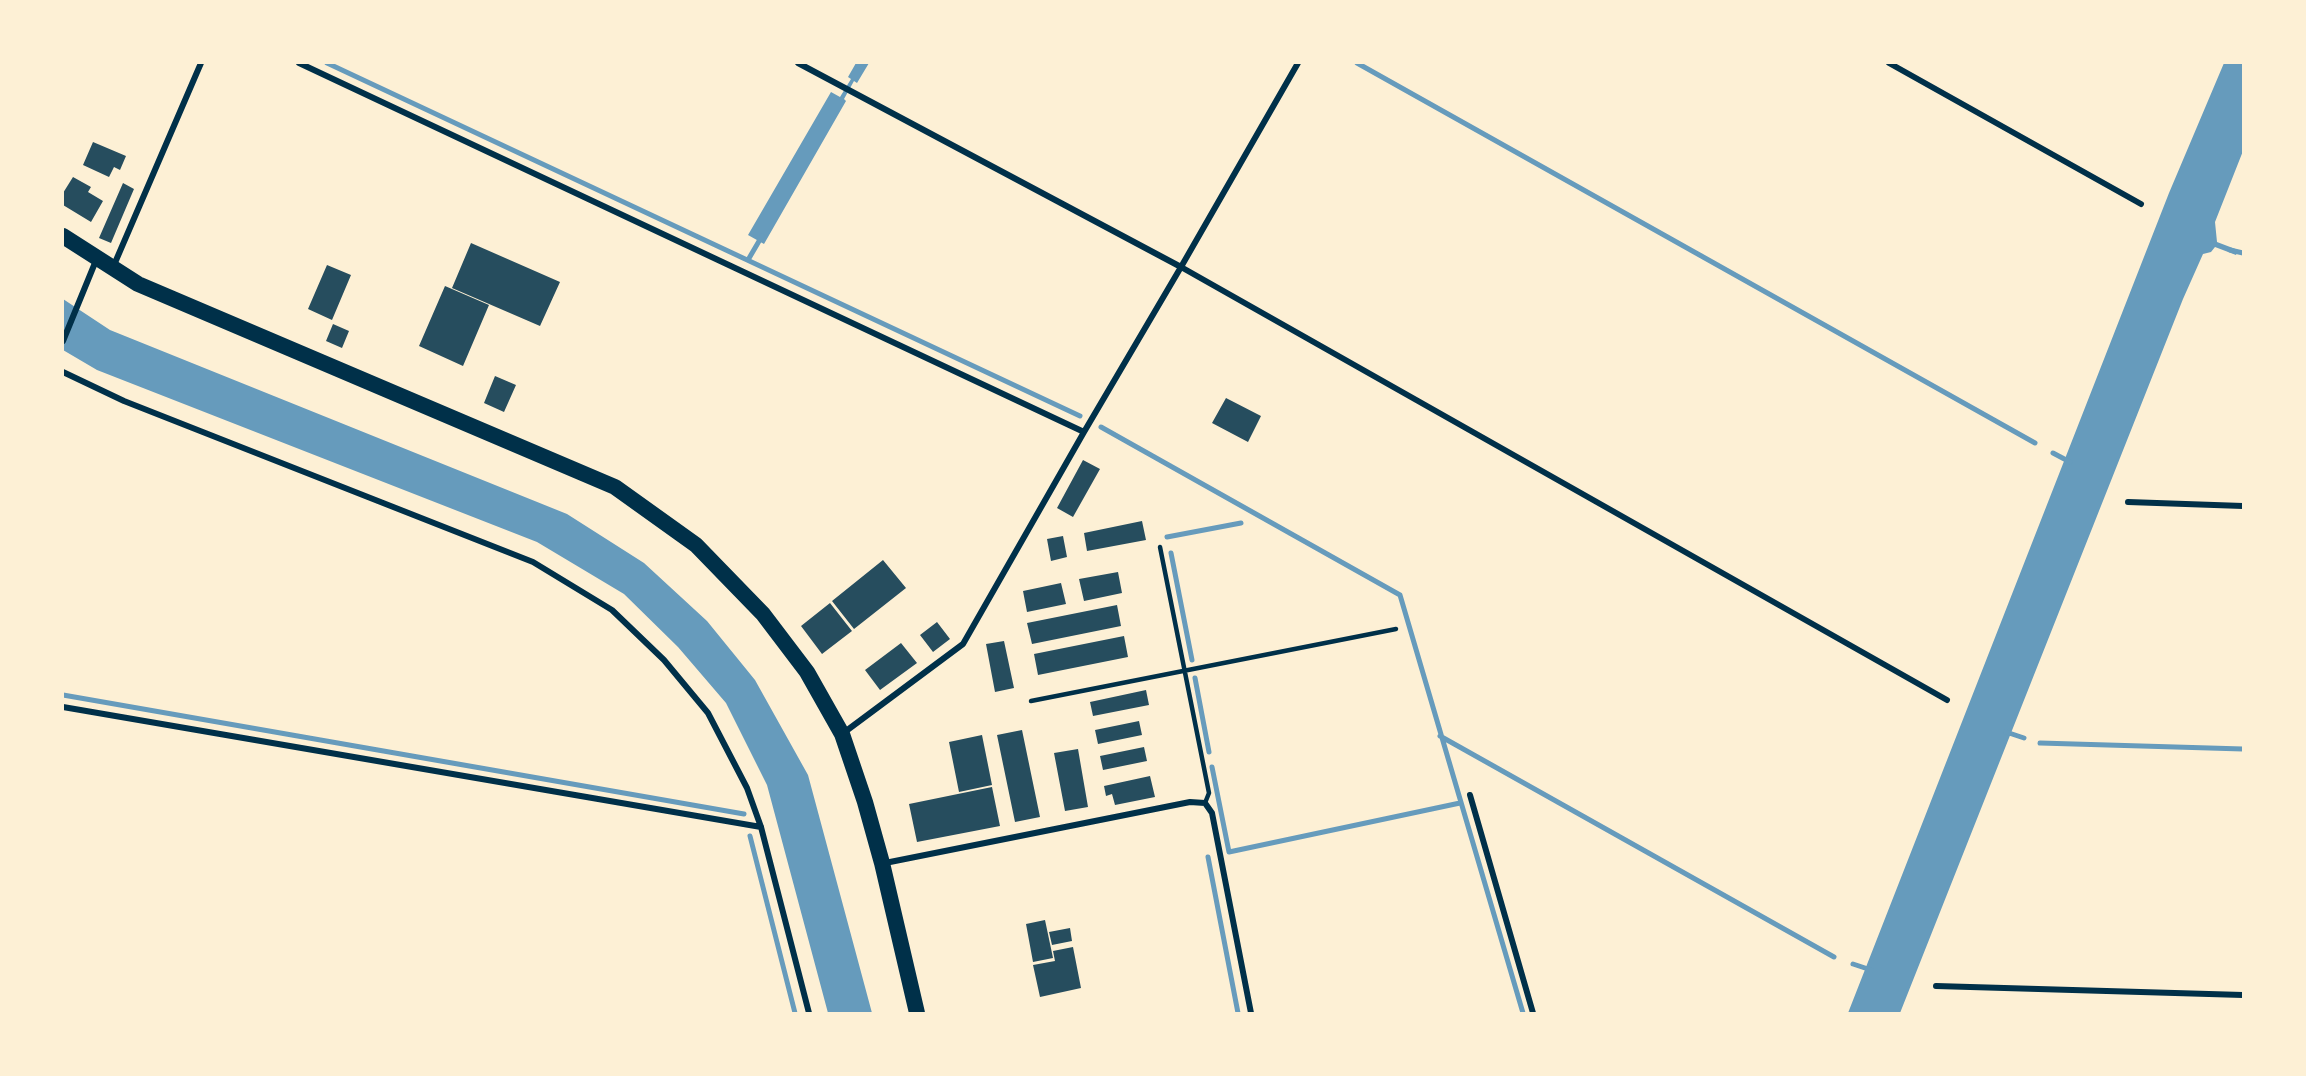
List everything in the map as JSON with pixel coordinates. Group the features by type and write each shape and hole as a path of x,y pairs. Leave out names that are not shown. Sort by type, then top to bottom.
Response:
{"highway":[{"path":"63,236 138,284 615,487 696,544 763,614 807,672 842,734 865,802 882,863 917,1013"}],"street":[{"path":"112,268 201,63"},
{"path":"299,63 1084,432"},
{"path":"798,63 1181,267 1947,700"},
{"path":"842,734 963,644 1298,63"},
{"path":"1889,63 2141,204"},
{"path":"63,341 97,258"},
{"path":"63,372 124,401 533,562 612,610 664,660 708,713 747,788 760,826 809,1013"},
{"path":"2128,502 2243,506"},
{"path":"63,707 760,826"},
{"path":"1470,795 1533,1013"},
{"path":"882,863 1190,802 1204,802 1212,813 1251,1013"},
{"path":"1936,986 2243,995"}],"lane":[{"path":"1160,547 1209,793 1204,802"},
{"path":"1031,700 1396,629"}],"water":[{"path":"856,63 869,63 857,83 854,81 844,99 846,101 764,244 748,235 831,92 840,97 851,79 848,77"},
{"path":"2224,63 2243,63 2243,151 2215,222 2217,242 2238,250 2236,255 2215,247 2211,252 2203,254 2183,299 1900,1013 1848,1013 2169,193"},
{"path":"63,299 110,330 567,514 644,563 707,621 755,680 808,775 872,1013 828,1013 767,785 726,703 678,647 624,594 537,542 97,370 63,350"}],"building":[{"path":"93,142 126,156 120,170 114,167 109,177 83,165"},
{"path":"73,177 91,187 88,192 103,201 91,222 63,205 63,193"},
{"path":"123,183 134,189 111,243 99,238"},
{"path":"471,243 560,282 540,326 452,288"},
{"path":"327,265 351,275 332,320 308,309"},
{"path":"445,286 489,305 463,366 419,346"},
{"path":"333,324 349,331 342,348 326,341"},
{"path":"495,376 516,385 504,412 484,403"},
{"path":"1226,398 1261,416 1248,442 1212,423"},
{"path":"1083,460 1100,469 1073,517 1057,508"},
{"path":"1142,521 1146,540 1087,551 1084,533"},
{"path":"1063,536 1067,557 1051,561 1047,539"},
{"path":"883,560 906,588 854,629 832,601"},
{"path":"1118,572 1122,593 1084,601 1079,579"},
{"path":"1061,583 1066,604 1027,612 1023,591"},
{"path":"830,603 852,631 822,654 801,626"},
{"path":"1117,605 1121,626 1032,644 1027,623"},
{"path":"937,622 950,639 933,652 920,635"},
{"path":"1124,636 1128,657 1038,675 1034,654"},
{"path":"1004,641 1014,688 995,692 986,644"},
{"path":"901,643 917,663 880,690 865,670"},
{"path":"1146,690 1149,705 1093,716 1090,702"},
{"path":"1139,721 1142,735 1098,744 1095,730"},
{"path":"1022,730 1040,817 1015,822 997,735"},
{"path":"982,735 992,785 959,792 949,742"},
{"path":"1144,747 1147,761 1103,770 1100,756"},
{"path":"1078,749 1088,807 1065,811 1054,753"},
{"path":"1150,776 1155,797 1115,805 1112,794 1106,796 1104,786"},
{"path":"992,787 1000,826 917,842 909,804"},
{"path":"1045,920 1053,958 1033,962 1026,924"},
{"path":"1070,928 1072,941 1052,945 1049,932"},
{"path":"1073,947 1081,988 1040,997 1033,965 1055,961 1053,951"}],"waterway":[{"path":"327,63 1080,416"},
{"path":"1357,63 2035,443"},
{"path":"748,260 762,236"},
{"path":"2230,250 2243,253"},
{"path":"1101,427 1400,595 1523,1013"},
{"path":"2053,453 2070,462"},
{"path":"1167,537 1241,523"},
{"path":"1171,553 1192,660"},
{"path":"1195,678 1209,752"},
{"path":"63,695 744,814"},
{"path":"2006,732 2024,738"},
{"path":"1440,736 1834,957"},
{"path":"2040,743 2243,749"},
{"path":"1212,767 1229,852 1460,803"},
{"path":"750,836 795,1013"},
{"path":"1208,857 1238,1013"},
{"path":"1853,964 1871,970"}]}
